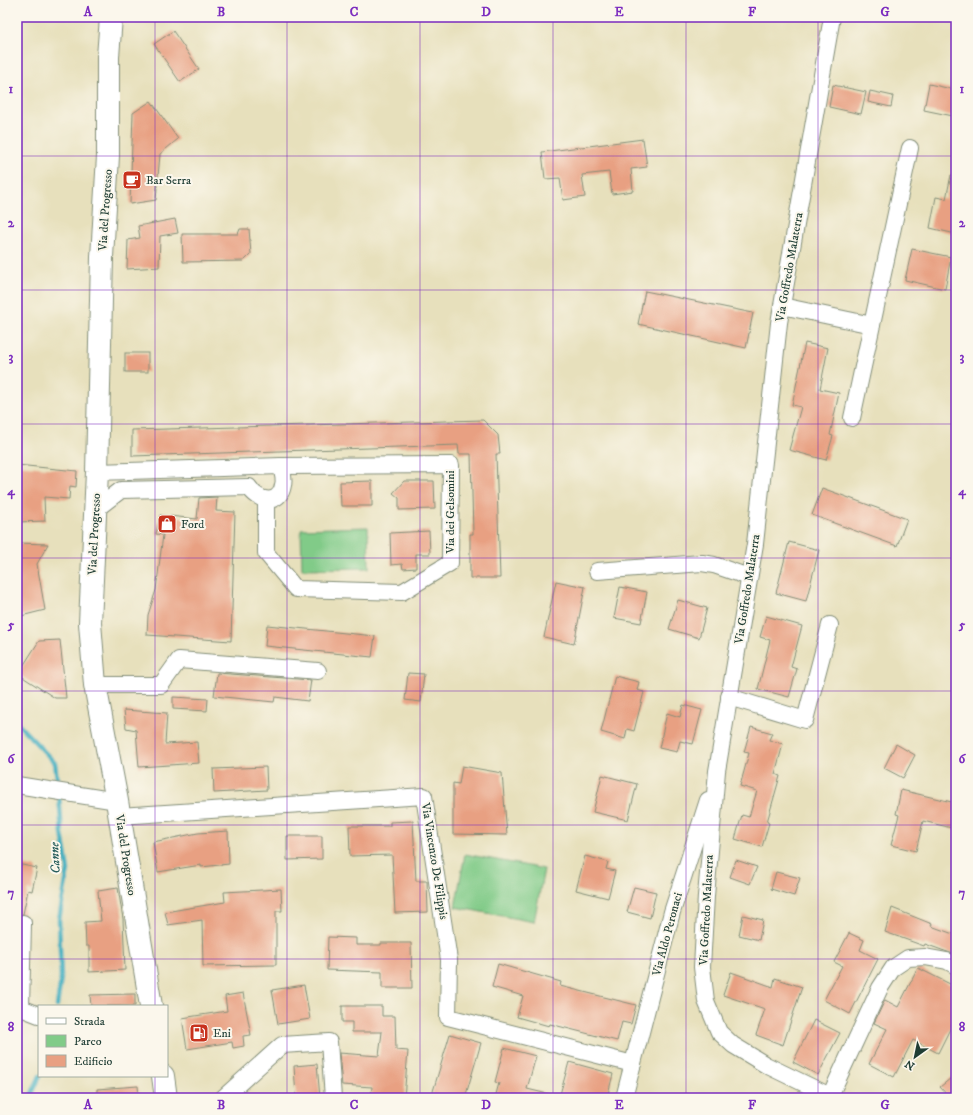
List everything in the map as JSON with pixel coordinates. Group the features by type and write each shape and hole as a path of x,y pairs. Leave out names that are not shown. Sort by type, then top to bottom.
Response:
{"street":[{"path":"95,17 108,57"},
{"path":"108,57 111,17"},
{"name":"Via Goffredo Malaterra","path":"832,17 782,306 755,544 716,771 702,967 706,1001 710,1015 719,1032 733,1045 766,1065 830,1097 880,988 893,968 908,958 925,957 947,961 956,966"},
{"name":"Via del Progresso","path":"108,57 108,156 102,257 97,472 90,623 95,685 118,809 151,1005"},
{"path":"852,418 910,148"},
{"path":"782,306 872,325"},
{"name":"Via dei Gelsomini","path":"97,472 281,466 451,465 450,563 402,592 296,589 266,553 266,500"},
{"path":"95,510 121,490 249,487 258,498 266,500 274,498 280,493 284,486 281,466"},
{"path":"597,571 702,563 714,564 749,577"},
{"path":"729,698 805,720 830,625"},
{"path":"95,685 161,685 179,660 318,671"},
{"name":"Via Aldo Peronaci","path":"624,1098 672,912 716,771"},
{"path":"17,785 90,797 118,809"},
{"name":"Via Vincenzo De Filippis","path":"118,809 424,796 449,960 448,1017 633,1064"},
{"path":"22,923 21,1008 38,1015"},
{"path":"223,1098 282,1045 329,1042 333,1098"},
{"path":"162,1077 166,1098"}],"green space":[{"path":"368,527 369,568 302,569 301,529"},
{"path":"465,854 544,869 534,922 455,907"}],"building":[{"path":"173,31 199,69 180,82 154,44"},
{"path":"929,84 956,90 953,116 924,110"},
{"path":"833,85 866,92 861,114 829,107"},
{"path":"870,91 893,96 891,107 868,102"},
{"path":"151,101 178,139 160,154 156,200 130,204 133,113"},
{"path":"643,139 647,167 631,169 633,191 612,194 609,172 582,175 585,197 563,200 560,178 545,179 542,152"},
{"path":"951,175 956,175 956,234 930,228 936,197 946,199"},
{"path":"175,219 178,233 160,236 159,267 127,269 128,240 140,238 138,226"},
{"path":"240,229 249,229 251,254 244,261 183,262 182,234 238,234"},
{"path":"912,249 951,257 945,289 905,280"},
{"path":"645,291 753,313 746,348 638,324"},
{"path":"805,343 828,348 820,389 839,393 830,435 833,436 826,460 789,450 801,407 792,405"},
{"path":"125,353 148,353 148,372 125,372"},
{"path":"483,420 498,435 500,454 496,454 500,578 470,578 470,534 473,534 471,454 459,454 458,445 132,456 132,430"},
{"path":"17,465 77,471 76,487 70,486 69,499 44,497 45,521 17,522"},
{"path":"372,481 372,506 341,506 340,482"},
{"path":"404,481 434,481 435,509 399,510 399,498 393,493"},
{"path":"822,488 907,519 897,546 812,515"},
{"path":"217,497 216,511 235,512 231,641 147,635 148,615 156,590 163,535 156,534 160,515 197,519 199,498"},
{"path":"429,531 430,554 416,554 416,568 403,569 402,564 391,565 390,533"},
{"path":"789,542 819,550 806,601 776,593"},
{"path":"17,543 48,544 37,564 45,610 17,617"},
{"path":"556,581 585,587 574,644 544,637"},
{"path":"620,587 647,592 641,623 614,618"},
{"path":"678,600 707,608 699,638 669,629"},
{"path":"766,616 802,626 791,667 797,669 789,697 758,689 770,640 760,637"},
{"path":"267,625 375,636 372,657 265,646"},
{"path":"60,640 66,698 55,698 18,674 39,641"},
{"path":"217,673 311,680 308,701 275,697 274,702 214,696"},
{"path":"408,673 424,674 421,702 405,700"},
{"path":"615,676 639,682 637,690 644,692 634,731 627,729 625,739 601,732"},
{"path":"173,697 208,699 207,711 173,709"},
{"path":"683,705 702,710 693,744 680,741 677,752 659,748 667,713 680,717"},
{"path":"124,710 167,713 165,744 197,742 199,763 139,767 136,730 126,728"},
{"path":"751,727 772,733 769,740 783,744 775,774 780,776 767,822 769,823 762,847 735,839 742,815 749,817 757,791 740,786 749,753 744,752"},
{"path":"896,744 915,755 903,778 884,768"},
{"path":"462,766 502,773 507,835 453,834 453,783 459,784"},
{"path":"266,767 267,790 214,793 213,769"},
{"path":"602,775 637,784 628,820 593,812"},
{"path":"901,790 956,803 956,829 923,821 916,851 891,845 899,815 896,814"},
{"path":"413,821 416,881 427,881 428,912 395,913 392,855 350,856 349,826 390,826 390,822"},
{"path":"228,831 229,864 201,867 201,865 158,872 153,842 198,833"},
{"path":"287,836 322,836 322,859 287,860"},
{"path":"585,856 608,862 606,869 615,871 608,898 576,890"},
{"path":"736,860 757,867 750,884 730,877"},
{"path":"17,864 37,868 32,891 28,890 23,914 17,916"},
{"path":"776,872 800,878 794,896 771,889"},
{"path":"634,887 656,892 650,918 627,912"},
{"path":"118,888 123,919 125,970 89,972 89,946 86,946 85,922 101,921 98,891"},
{"path":"281,889 282,911 276,911 276,965 203,966 202,920 168,925 165,912 225,902 224,892"},
{"path":"892,908 932,924 931,926 956,935 956,955 925,944 924,946 885,932"},
{"path":"743,915 763,920 759,940 739,935"},
{"path":"849,933 864,940 860,950 878,959 850,1014 824,1000 842,966 834,962"},
{"path":"328,937 356,938 356,945 411,943 412,988 382,988 382,972 327,970"},
{"path":"498,964 561,982 560,986 636,1005 631,1024 622,1022 617,1041 550,1024 549,1026 517,1017 523,996 492,987"},
{"path":"918,968 956,987 956,1017 938,1053 913,1040 894,1077 869,1064 887,1029 874,1023 885,1000 898,1007"},
{"path":"731,972 773,987 775,978 802,987 783,1045 756,1035 765,1009 723,995"},
{"path":"304,985 310,1019 278,1024 272,990"},
{"path":"243,993 251,1035 243,1036 244,1046 233,1048 232,1042 187,1049 182,1018 227,1011 225,996"},
{"path":"135,994 135,1005 91,1005 90,995"},
{"path":"342,1006 382,1006 382,1016 395,1016 396,1050 408,1051 404,1098 371,1098 372,1087 342,1085 339,1053 379,1056 382,1032 352,1032 352,1022 342,1022"},
{"path":"814,1020 840,1033 818,1075 793,1062"},
{"path":"450,1034 481,1043 465,1098 431,1098"},
{"path":"504,1048 536,1056 527,1089 548,1094 547,1098 495,1098 499,1083 495,1082"},
{"path":"569,1062 613,1074 607,1098 559,1098"},
{"path":"317,1064 320,1098 296,1098 294,1066"},
{"path":"956,1074 956,1098 950,1098 940,1087"},
{"path":"138,1086 139,1098 97,1098 97,1089"}],"waterway":[{"name":"Canne","path":"17,723 55,763 58,788"},
{"name":"Canne","path":"57,1005 61,978 59,919 68,870 62,833 59,795"},
{"name":"Canne","path":"30,1098 40,1077"}],"place":[{"name":"Bar Serra","path":"132,180"},
{"name":"Ford","path":"167,524"},
{"name":"Eni","path":"199,1033"}]}
